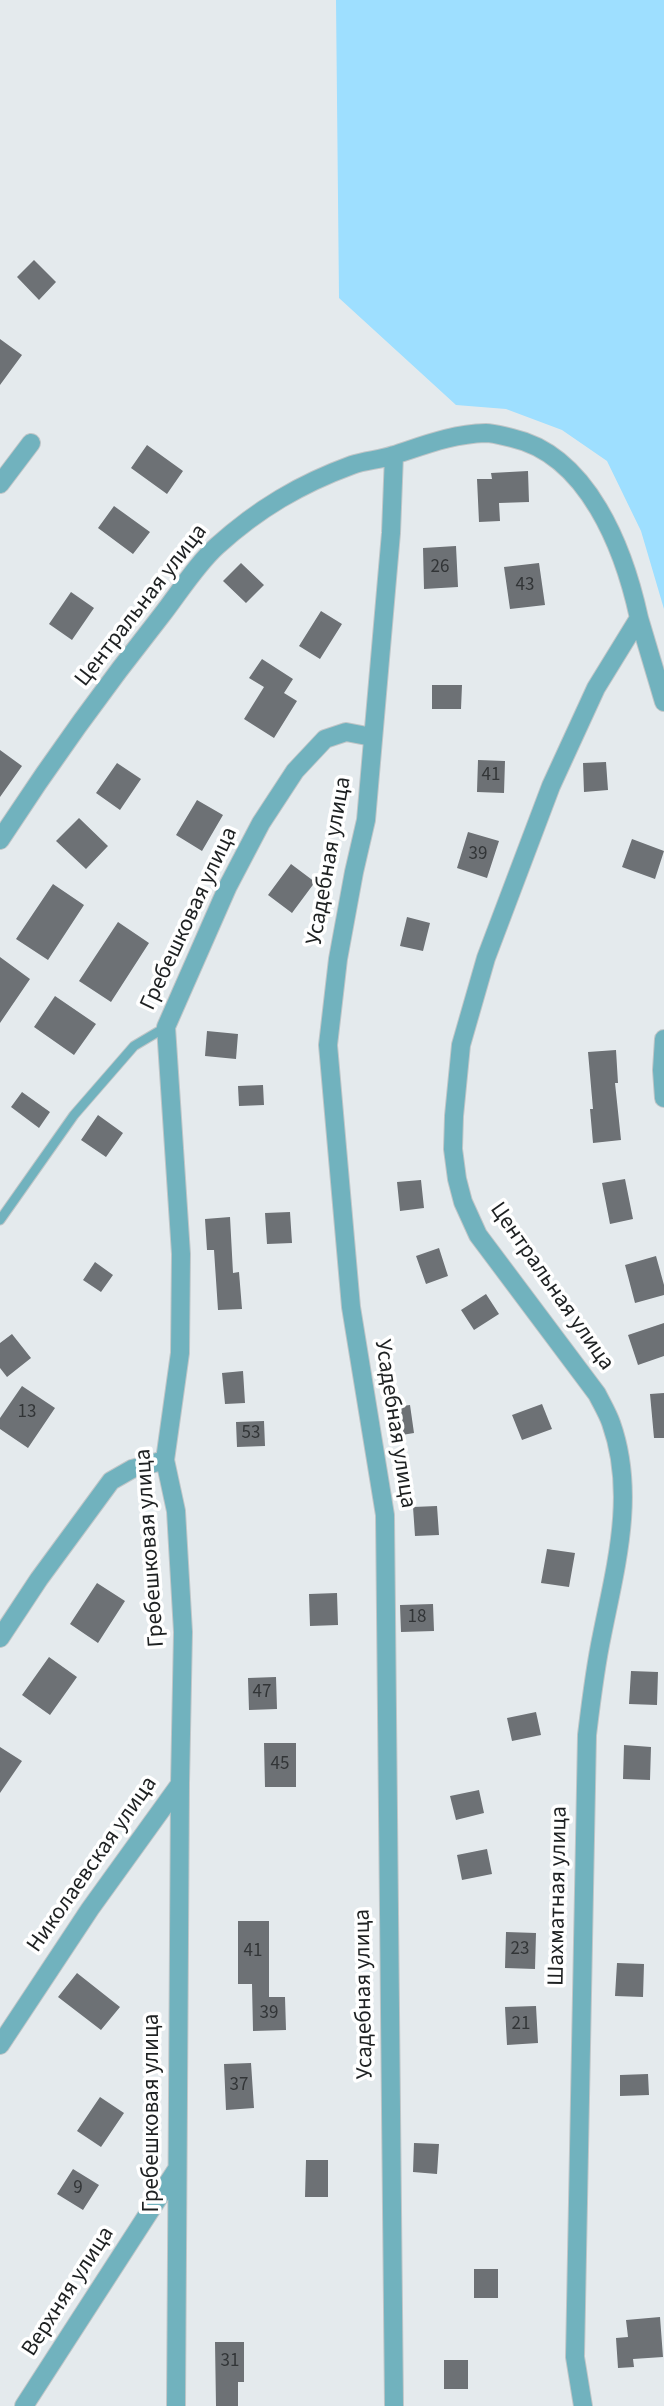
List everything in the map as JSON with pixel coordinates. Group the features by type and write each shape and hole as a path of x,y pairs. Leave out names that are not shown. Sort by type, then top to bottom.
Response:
{"street":[{"name":"Центральная улица","path":"0,840 140,643 214,548 261,509 308,482 356,464 394,455 454,435 489,433 524,440 555,456 583,482 614,540 632,585 664,702"},
{"path":"0,484 31,443"},
{"name":"Усадебная улица","path":"394,455 391,533 366,820 340,947 330,1010 328,1045 351,1307 385,1515 394,2406"},
{"name":"Центральная улица","path":"597,1395 478,1235 463,1202 457,1179 453,1149 454,1116 461,1045 486,958 551,786 596,688 639,618"},
{"name":"Гребешковая улица","path":"176,2406 183,1632 176,1511 165,1460 180,1353 181,1254 166,1027 228,886 261,824 295,771 325,739 346,732 372,737"},
{"path":"664,1039 664,1098"},
{"name":"Шахматная улица","path":"583,2406 575,2357 587,1735 624,1507 621,1465 611,1424 597,1395"},
{"path":"0,1638 39,1579 111,1481 132,1469 165,1460"},
{"name":"Николаевская улица","path":"0,2045 90,1909 180,1784"},
{"name":"Верхняя улица","path":"24,2406 177,2169"}],"lane":[{"path":"0,1220 83,1105 134,1046 166,1027"}],"shaded area":[{"path":"336,0 664,0 664,609 641,531 607,461 562,430 506,409 456,405 339,298"}],"building":[{"path":"34,260 56,282 39,300 17,277"},
{"path":"0,339 22,355 0,385"},
{"path":"147,445 183,471 167,494 131,468"},
{"path":"528,471 529,502 499,503 500,521 479,522 477,479 492,479 491,473"},
{"path":"114,506 150,532 133,554 98,528"},
{"path":"456,546 458,587 424,589 423,548"},
{"path":"241,563 264,585 246,603 223,581"},
{"path":"539,563 545,605 510,609 504,567"},
{"path":"71,592 94,608 72,640 49,624"},
{"path":"321,611 342,624 320,659 299,646"},
{"path":"262,659 293,679 284,693 297,701 274,738 244,719 264,687 249,678"},
{"path":"432,685 462,685 461,709 432,709"},
{"path":"0,750 22,766 0,797"},
{"path":"478,760 505,761 504,793 477,792"},
{"path":"606,762 608,790 584,792 583,763"},
{"path":"117,763 141,779 120,810 96,793"},
{"path":"197,800 223,815 202,851 176,835"},
{"path":"79,818 108,846 86,869 56,841"},
{"path":"468,832 499,841 487,878 457,868"},
{"path":"632,839 664,851 655,879 622,867"},
{"path":"291,864 315,882 292,913 268,895"},
{"path":"53,884 84,905 48,960 16,939"},
{"path":"407,917 430,923 423,951 400,946"},
{"path":"118,922 149,943 111,1002 79,981"},
{"path":"0,957 30,979 0,1023"},
{"path":"55,996 96,1024 74,1055 34,1027"},
{"path":"207,1031 238,1034 236,1059 205,1056"},
{"path":"616,1050 618,1083 615,1083 621,1140 593,1143 588,1052"},
{"path":"263,1085 264,1105 239,1106 238,1086"},
{"path":"22,1092 50,1112 39,1128 11,1107"},
{"path":"98,1115 123,1133 106,1157 81,1140"},
{"path":"625,1179 633,1219 610,1224 602,1183"},
{"path":"421,1180 424,1208 400,1211 397,1182"},
{"path":"290,1212 292,1243 267,1244 265,1213"},
{"path":"230,1217 233,1273 239,1272 242,1309 218,1310 214,1250 207,1250 205,1219"},
{"path":"439,1248 448,1276 426,1284 416,1256"},
{"path":"656,1256 664,1295 635,1303 625,1265"},
{"path":"95,1262 113,1275 101,1292 83,1280"},
{"path":"486,1294 499,1314 474,1330 461,1310"},
{"path":"664,1323 664,1356 638,1365 628,1335"},
{"path":"12,1334 31,1358 7,1377 0,1368 0,1343"},
{"path":"243,1371 245,1403 225,1404 222,1373"},
{"path":"22,1386 55,1408 28,1448 0,1429 0,1418"},
{"path":"664,1393 664,1438 654,1438 650,1394"},
{"path":"542,1404 552,1429 522,1440 512,1415"},
{"path":"410,1405 414,1433 390,1437 386,1408"},
{"path":"264,1421 265,1446 237,1447 236,1422"},
{"path":"437,1506 439,1535 415,1536 413,1507"},
{"path":"547,1549 575,1553 569,1587 541,1583"},
{"path":"97,1583 125,1601 98,1643 70,1624"},
{"path":"337,1593 338,1625 310,1626 309,1594"},
{"path":"433,1604 434,1631 401,1632 400,1605"},
{"path":"49,1657 77,1677 50,1715 22,1695"},
{"path":"631,1671 658,1672 657,1705 629,1704"},
{"path":"276,1677 277,1709 249,1710 248,1678"},
{"path":"536,1712 541,1735 512,1741 507,1718"},
{"path":"264,1743 296,1743 296,1787 265,1787"},
{"path":"624,1745 651,1747 650,1780 623,1779"},
{"path":"0,1747 22,1761 0,1793"},
{"path":"479,1790 484,1813 456,1820 450,1796"},
{"path":"487,1849 492,1874 462,1880 457,1855"},
{"path":"238,1921 269,1921 269,1997 285,1997 286,2030 253,2031 252,1984 238,1984"},
{"path":"506,1932 536,1933 535,1969 505,1968"},
{"path":"617,1963 644,1964 643,1997 615,1996"},
{"path":"77,1973 120,2007 101,2030 58,1997"},
{"path":"536,2006 538,2043 507,2045 505,2007"},
{"path":"251,2063 254,2108 226,2110 224,2064"},
{"path":"648,2074 649,2095 620,2096 620,2075"},
{"path":"100,2097 124,2113 101,2147 77,2131"},
{"path":"414,2143 439,2144 437,2174 413,2172"},
{"path":"306,2160 328,2160 328,2197 305,2197"},
{"path":"73,2169 99,2185 83,2210 57,2194"},
{"path":"474,2269 498,2269 498,2298 474,2298"},
{"path":"660,2317 663,2357 633,2359 634,2367 618,2368 616,2338 628,2337 626,2320"},
{"path":"215,2342 244,2342 244,2382 238,2382 238,2406 216,2406"},
{"path":"444,2360 468,2360 468,2389 444,2389"}]}
